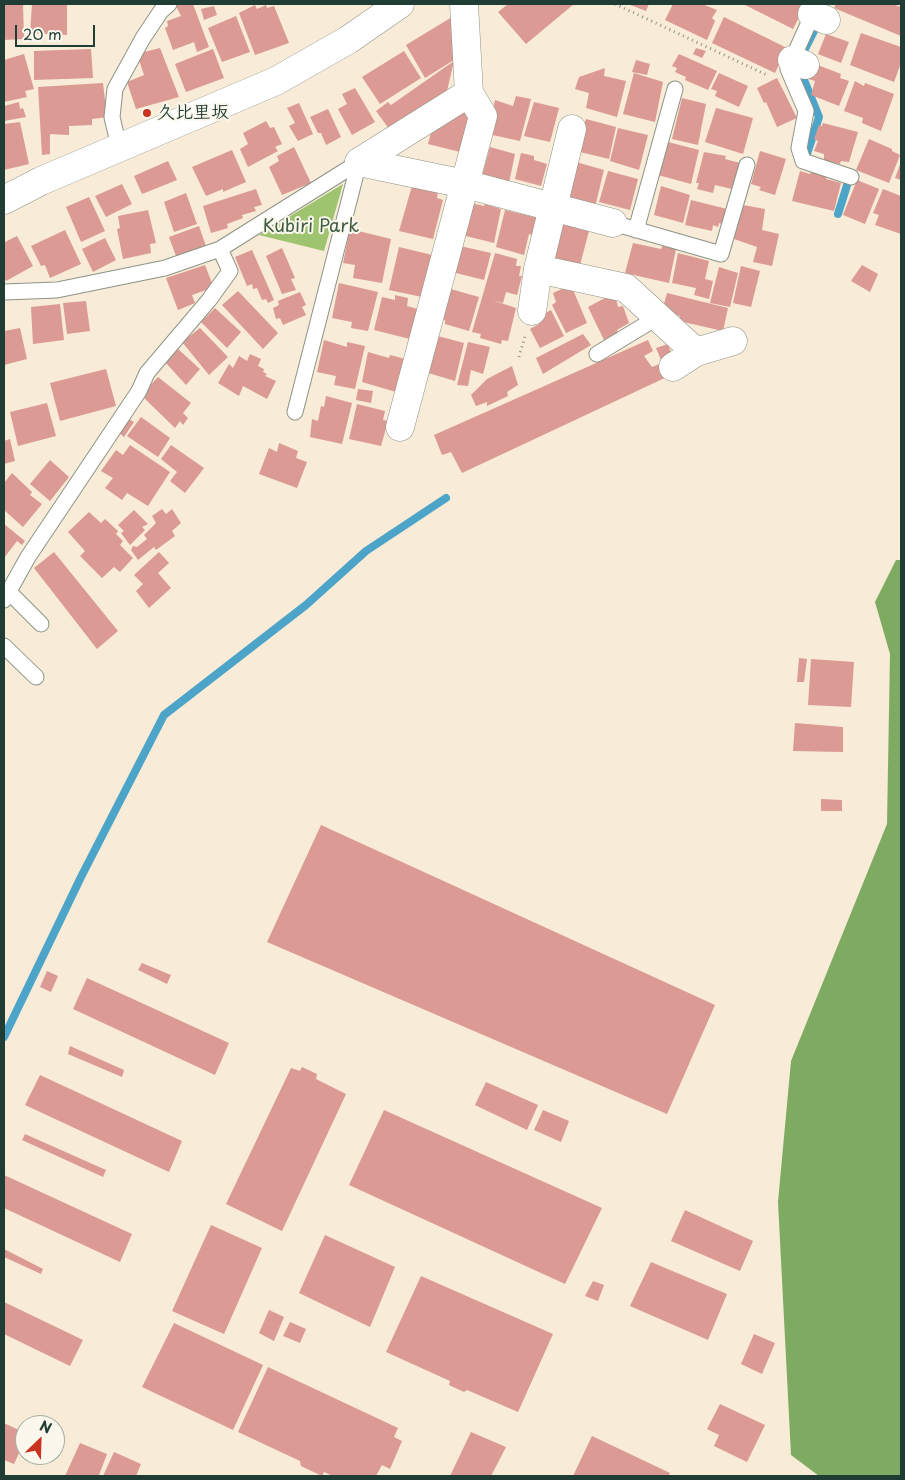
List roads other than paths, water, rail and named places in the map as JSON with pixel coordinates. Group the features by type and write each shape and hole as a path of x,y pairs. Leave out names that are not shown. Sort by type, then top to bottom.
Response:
{"street":[{"path":"4,200 41,181 276,81 348,40 400,4"},
{"path":"400,427 483,116 469,93 464,4"},
{"path":"359,162 469,93"},
{"path":"532,311 538,269 572,129"},
{"path":"359,162 465,184 624,227"},
{"path":"538,269 626,288 696,352"},
{"path":"673,367 696,352 734,341"}],"lane":[{"path":"119,147 112,117 115,89 143,38 161,11 169,4"},
{"path":"819,13 795,65 806,110 800,148 803,161 851,177"},
{"path":"675,89 624,227 721,254 747,165"},
{"path":"4,292 58,290 165,268 220,249 359,162"},
{"path":"295,412 359,162"},
{"path":"41,624 6,596 28,557 139,391 147,373 209,300 230,271 220,249"},
{"path":"597,354 658,317"},
{"path":"4,646 36,677"}],"waterway":[{"path":"801,57 818,23"},
{"path":"800,70 819,117 806,157 809,159"},
{"path":"838,214 849,179 846,178"},
{"path":"4,1037 81,877 164,715 306,605 366,551 446,498"}],"place":[{"name":"久比里坂","path":"147,113"}],"park label":[{"name":"Kubiri Park","path":"311,227"}]}
